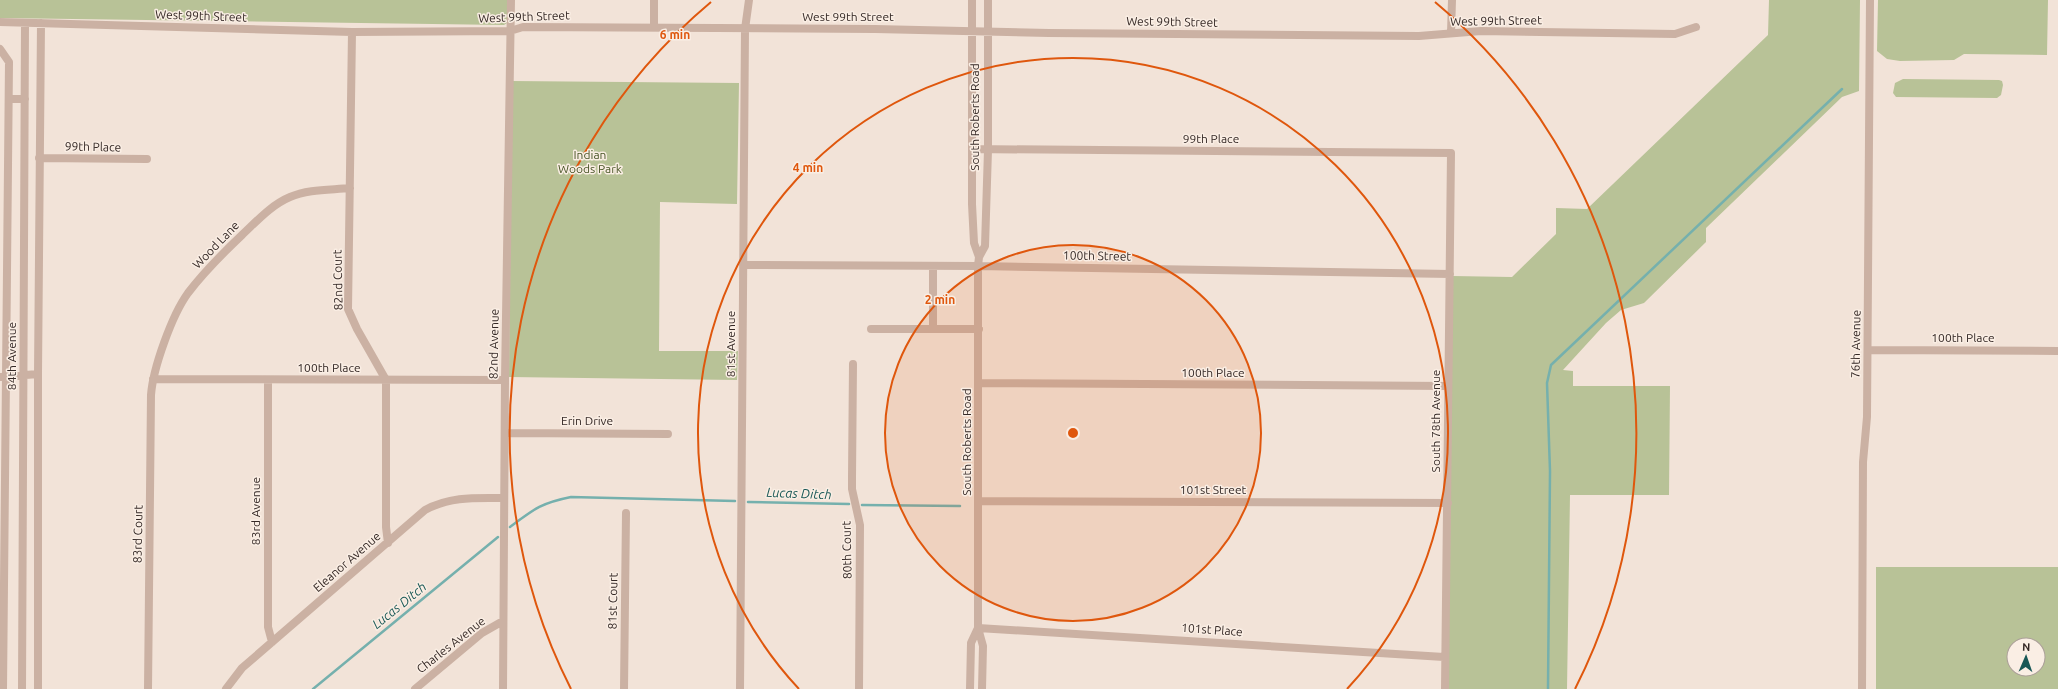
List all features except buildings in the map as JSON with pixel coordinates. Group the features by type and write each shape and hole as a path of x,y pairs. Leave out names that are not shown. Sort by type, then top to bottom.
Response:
{"street":[{"name":"82nd Avenue","path":"503,689 504,498 506,433 505,380 511,0"},
{"path":"654,0 654,27"},
{"name":"81st Avenue","path":"740,689 745,29 749,0"},
{"name":"South Roberts Road","path":"972,0 972,149 974,243 979,257"},
{"name":"South Roberts Road","path":"982,689 983,646 978,628 978,266 979,257 985,246 988,150 988,0"},
{"path":"1451,33 1452,0"},
{"name":"76th Avenue","path":"1862,689 1863,462 1866,434 1868,350 1870,0"},
{"name":"West 99th Street","path":"0,22 352,32 510,31 523,27 654,27 1412,36 1481,31 1675,34 1696,27"},
{"name":"84th Avenue","path":"22,689 25,23"},
{"path":"38,689 38,374 41,23"},
{"name":"82nd Court","path":"352,32 348,309 357,329 386,380 386,527 388,543"},
{"path":"1,50 9,62 3,376 3,689"},
{"path":"9,99 25,99"},
{"name":"99th Place","path":"972,149 1450,153"},
{"name":"South 78th Avenue","path":"1445,689 1444,657 1448,503 1450,153"},
{"name":"99th Place","path":"39,158 147,159"},
{"name":"Wood Lane","path":"152,380 172,324 187,294 214,262 269,209 290,197 307,192 350,188"},
{"name":"100th Street","path":"743,265 978,266 1450,274"},
{"path":"932,329 933,266"},
{"path":"871,329 979,329"},
{"name":"100th Place","path":"1868,350 2058,351"},
{"name":"80th Court","path":"853,364 852,490 860,524 859,689"},
{"path":"3,376 38,374"},
{"name":"100th Place","path":"152,380 505,380"},
{"name":"83rd Court","path":"148,689 152,380"},
{"name":"83rd Avenue","path":"268,380 268,627 272,642"},
{"name":"100th Place","path":"979,383 1448,386"},
{"name":"Erin Drive","path":"506,433 668,434"},
{"name":"Eleanor Avenue","path":"226,689 242,668 425,510 440,502 460,498 504,498"},
{"name":"101st Street","path":"979,501 1448,503"},
{"name":"81st Court","path":"624,689 626,513"},
{"name":"Charles Avenue","path":"415,689 482,633 503,621"},
{"name":"South Roberts Road","path":"970,689 971,643 978,628"},
{"name":"101st Place","path":"978,628 1444,657"}],"green space":[{"path":"0,0 510,0 507,23 504,25 0,18"},
{"path":"1769,0 1860,0 1859,91 1842,97 1706,228 1706,242 1644,303 1621,310 1606,323 1563,370 1573,371 1573,386 1670,386 1669,495 1570,495 1567,689 1448,689 1452,276 1512,277 1556,234 1556,208 1587,209 1768,35"},
{"path":"1878,0 2048,0 2047,55 1964,54 1954,60 1900,61 1887,59 1877,51"},
{"path":"1903,79 1999,80 2002,81 2003,85 2001,95 1997,98 1896,97 1893,93 1895,83"},
{"name":"Indian Woods Park","path":"511,81 739,83 737,204 660,202 659,351 738,351 737,380 509,377"},
{"path":"1876,567 2058,567 2058,689 1876,689"}],"waterway":[{"path":"1548,689 1550,471 1547,383 1551,365 1842,89"},
{"name":"Lucas Ditch","path":"510,527 545,504 571,497 735,501"},
{"name":"Lucas Ditch","path":"748,502 849,504"},
{"name":"Lucas Ditch","path":"862,505 960,506"},
{"name":"Lucas Ditch","path":"313,689 498,537"}]}
